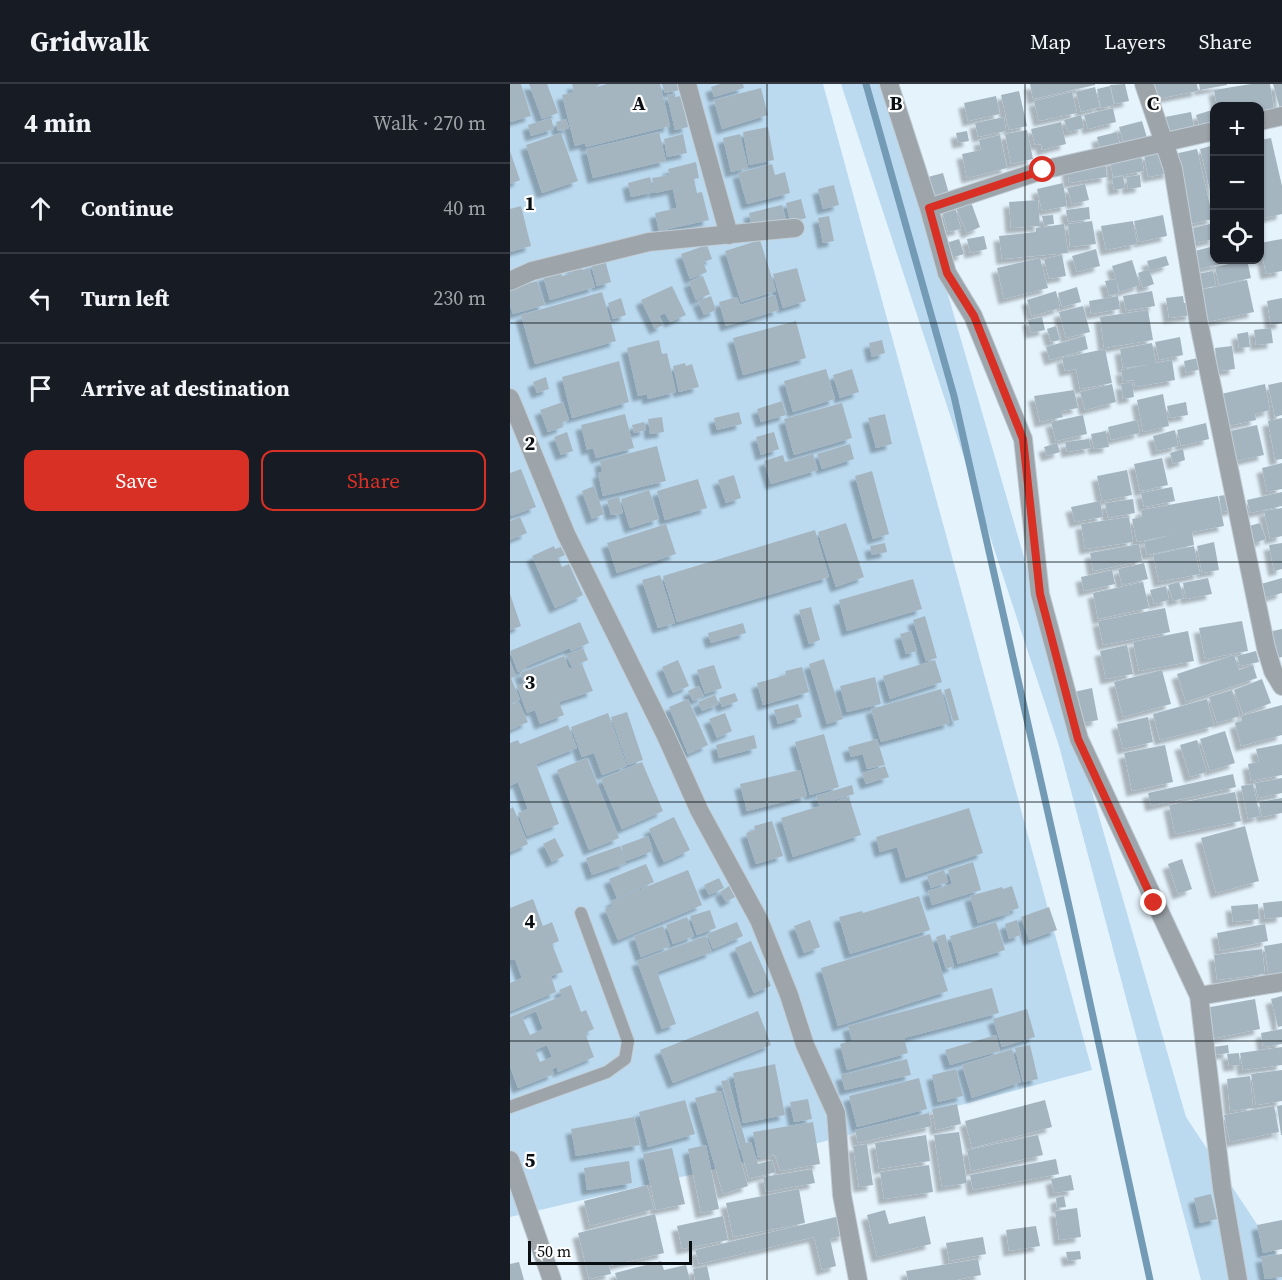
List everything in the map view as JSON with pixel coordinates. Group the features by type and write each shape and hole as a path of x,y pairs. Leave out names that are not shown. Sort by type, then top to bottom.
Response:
{"street":[{"path":"687,84 729,235"},
{"path":"889,84 929,208 947,273 974,316 1023,439 1040,594 1078,739 1199,996 1222,1188 1238,1280"},
{"path":"1144,84 1173,169 1198,319 1266,648 1273,671 1282,686"},
{"path":"1264,120 1282,116"},
{"path":"929,208 1043,170 1210,132"},
{"path":"510,281 532,272 649,242 795,228"},
{"path":"510,398 566,534 666,736 699,810 759,920 789,995 805,1045 836,1113 842,1195 858,1280"},
{"path":"1199,996 1282,982"},
{"path":"510,1160 552,1280"}],"lane":[{"path":"510,1107 607,1072 625,1059 627,1041 581,913"}],"shaded area":[{"path":"510,84 823,84 1092,1070 758,1159 510,1217"},
{"path":"841,84 887,84 1186,1117 1282,1262 1282,1280 1201,1280 1059,746"}],"building":[{"path":"510,84 521,84 531,116 510,122"},
{"path":"529,84 547,84 558,113 542,119"},
{"path":"572,84 600,84 596,87 607,84 660,84 670,126 586,147 585,143 575,146 562,95 574,92"},
{"path":"662,84 678,84 680,90 665,93"},
{"path":"720,84 743,84 744,88 714,97 711,87"},
{"path":"1030,84 1095,84 1095,85 1033,99"},
{"path":"1125,84 1129,101 1115,104 1110,85"},
{"path":"1154,84 1197,84 1198,91 1157,99"},
{"path":"1199,84 1227,84 1227,85 1200,90"},
{"path":"1251,84 1270,84 1274,109 1264,110 1264,102 1216,102 1214,90"},
{"path":"1273,84 1282,84 1282,109 1280,109"},
{"path":"1110,86 1114,105 1101,108 1097,89"},
{"path":"1095,87 1100,107 1081,112 1076,92"},
{"path":"761,88 768,115 722,129 714,100"},
{"path":"1019,91 1027,126 1009,130 1001,95"},
{"path":"1072,92 1077,113 1039,121 1034,101"},
{"path":"675,94 675,97 681,96 688,127 675,130 667,95"},
{"path":"996,96 1000,114 968,121 964,103"},
{"path":"1113,108 1116,122 1088,129 1084,115"},
{"path":"1210,111 1210,128 1201,131 1196,115"},
{"path":"1191,112 1195,132 1164,137 1160,118"},
{"path":"1081,115 1084,128 1068,132 1064,120"},
{"path":"1004,117 1006,131 978,137 975,123"},
{"path":"551,118 554,129 531,136 528,125"},
{"path":"566,119 569,128 558,131 556,122"},
{"path":"1142,121 1148,141 1125,148 1119,127"},
{"path":"1061,122 1066,144 1042,150 1041,144 1035,145 1031,129"},
{"path":"768,127 774,160 749,165 743,132"},
{"path":"1027,130 1033,159 1011,164 1005,134"},
{"path":"967,131 969,141 958,143 956,133"},
{"path":"659,132 666,161 593,178 586,149"},
{"path":"1117,132 1121,149 1101,154 1097,137"},
{"path":"561,133 578,181 542,193 526,145"},
{"path":"683,134 687,153 667,157 664,139"},
{"path":"740,134 748,168 731,172 723,138"},
{"path":"1000,135 1007,168 967,178 962,154 981,150 979,140"},
{"path":"1271,138 1282,186 1282,214 1264,218 1264,156 1264,139"},
{"path":"1210,146 1210,190 1200,149"},
{"path":"1197,149 1210,206 1210,220 1190,224 1174,154"},
{"path":"1165,150 1170,173 1148,177 1144,155"},
{"path":"510,151 520,180 510,184"},
{"path":"1141,155 1144,171 1113,177 1110,160"},
{"path":"1105,161 1107,177 1069,183 1067,167"},
{"path":"696,162 699,178 694,179 697,193 702,192 709,220 659,231 655,213 677,208 673,189 655,193 652,178 670,175 668,169"},
{"path":"772,164 775,175 785,172 790,193 747,204 738,173"},
{"path":"943,173 950,197 934,201 928,177"},
{"path":"1140,175 1141,187 1128,189 1126,177"},
{"path":"1123,176 1125,188 1114,190 1112,178"},
{"path":"650,177 654,192 631,197 628,183"},
{"path":"1063,183 1067,206 1042,211 1037,189"},
{"path":"1085,184 1089,200 1072,204 1067,188"},
{"path":"834,185 839,205 823,209 818,189"},
{"path":"801,199 806,218 790,222 786,203"},
{"path":"1038,200 1040,226 1011,228 1009,202"},
{"path":"971,202 980,227 967,233 956,208"},
{"path":"782,205 786,219 752,227 749,213"},
{"path":"521,206 531,246 510,252 510,209"},
{"path":"955,207 961,229 948,232 942,211"},
{"path":"1089,207 1090,219 1068,222 1066,210"},
{"path":"1053,215 1054,224 1044,225 1042,216"},
{"path":"1163,215 1167,236 1139,242 1134,221"},
{"path":"829,216 834,241 823,243 818,218"},
{"path":"1092,221 1096,244 1070,247 1068,224"},
{"path":"1133,221 1137,244 1106,250 1101,226"},
{"path":"1064,224 1068,253 1002,259 999,236 1036,232 1036,228"},
{"path":"1210,224 1210,240 1196,243 1193,228"},
{"path":"984,236 987,249 970,253 967,239"},
{"path":"959,239 964,254 951,258 946,243"},
{"path":"1282,239 1282,271 1266,274 1264,242"},
{"path":"760,240 776,291 741,302 725,251"},
{"path":"707,245 712,259 703,262 707,272 690,279 681,254"},
{"path":"1210,247 1210,264 1221,264 1199,269 1195,251"},
{"path":"1096,249 1100,266 1077,272 1072,256"},
{"path":"1062,255 1066,276 1049,279 1044,259"},
{"path":"1166,256 1169,265 1150,271 1147,261"},
{"path":"1040,258 1048,288 1004,299 997,268"},
{"path":"605,260 611,282 597,286 591,264"},
{"path":"1132,260 1140,285 1120,292 1112,266"},
{"path":"1248,264 1251,278 1219,285 1215,267"},
{"path":"581,265 582,270 589,268 595,287 550,300 543,276 561,271 562,276 573,273 571,268"},
{"path":"797,268 806,301 783,308 773,274"},
{"path":"1149,269 1154,284 1143,288 1138,273"},
{"path":"1213,271 1216,286 1200,289 1197,274"},
{"path":"703,276 710,294 696,300 689,282"},
{"path":"1116,279 1119,293 1109,296 1105,281"},
{"path":"1247,280 1254,312 1207,322 1200,290"},
{"path":"537,281 545,305 513,314 510,305 510,289"},
{"path":"672,286 686,315 670,322 665,313 659,316 663,325 655,329 641,300"},
{"path":"1077,287 1081,302 1062,307 1058,293"},
{"path":"1056,291 1060,308 1032,316 1027,300"},
{"path":"1152,291 1155,306 1126,311 1123,296"},
{"path":"602,292 616,341 535,364 521,315"},
{"path":"775,295 779,310 726,326 719,302 737,297 740,305"},
{"path":"711,296 716,310 704,315 698,301"},
{"path":"1118,296 1120,309 1091,314 1089,301"},
{"path":"1183,296 1184,303 1190,303 1192,315 1169,318 1166,298"},
{"path":"621,298 626,315 613,319 608,303"},
{"path":"1282,298 1282,323 1271,325 1267,301"},
{"path":"1083,306 1090,332 1066,338 1059,312"},
{"path":"1148,310 1153,340 1104,348 1100,317"},
{"path":"1042,317 1045,330 1031,333 1028,320"},
{"path":"796,321 806,358 743,375 733,338"},
{"path":"1056,326 1060,340 1051,342 1047,329"},
{"path":"1271,328 1273,343 1256,345 1254,330"},
{"path":"1248,332 1250,347 1239,348 1237,334"},
{"path":"1085,336 1088,349 1050,360 1046,347"},
{"path":"1180,337 1183,355 1159,360 1155,342"},
{"path":"659,340 662,354 667,353 676,392 648,399 647,394 638,396 627,348"},
{"path":"882,340 885,353 872,357 869,343"},
{"path":"1152,343 1156,363 1172,360 1175,380 1135,387 1134,380 1123,381 1121,370 1147,365 1123,368 1120,349"},
{"path":"1232,346 1235,369 1218,371 1215,348"},
{"path":"1105,349 1112,383 1080,389 1076,369 1065,371 1062,358"},
{"path":"1198,358 1201,369 1186,373 1184,361"},
{"path":"619,361 629,402 572,418 562,377"},
{"path":"685,363 686,366 692,364 699,387 679,392 673,366"},
{"path":"826,369 835,399 793,412 784,381"},
{"path":"852,369 859,392 840,398 833,375"},
{"path":"546,377 549,389 537,393 533,382"},
{"path":"1132,382 1134,397 1123,399 1121,384"},
{"path":"1282,382 1282,415 1275,417 1268,385"},
{"path":"1112,384 1116,402 1085,410 1080,392"},
{"path":"1265,384 1270,410 1255,414 1256,420 1228,426 1221,394"},
{"path":"1074,390 1078,408 1061,411 1063,417 1040,422 1034,396"},
{"path":"1163,394 1169,426 1143,432 1137,400"},
{"path":"782,401 786,415 761,422 757,409"},
{"path":"563,402 569,420 561,423 563,427 548,432 540,410"},
{"path":"1186,402 1188,415 1170,418 1167,406"},
{"path":"842,403 852,438 794,455 784,419"},
{"path":"739,412 742,424 717,430 714,418"},
{"path":"625,414 634,448 596,458 593,448 587,450 581,425"},
{"path":"885,414 892,444 876,448 868,418"},
{"path":"1083,415 1087,434 1056,441 1051,422"},
{"path":"662,417 664,432 650,434 648,419"},
{"path":"1282,418 1282,459 1275,460 1268,421"},
{"path":"1137,420 1140,433 1111,440 1108,427"},
{"path":"644,422 646,430 634,433 632,425"},
{"path":"1206,423 1209,439 1181,446 1177,430"},
{"path":"1257,425 1264,455 1237,461 1230,431"},
{"path":"1175,430 1178,446 1157,451 1153,436"},
{"path":"1106,431 1109,447 1094,449 1091,434"},
{"path":"567,432 573,451 561,455 554,437"},
{"path":"774,432 779,449 761,455 756,437"},
{"path":"1089,439 1091,448 1067,452 1065,442"},
{"path":"1057,443 1060,452 1047,456 1044,447"},
{"path":"850,444 854,459 822,469 817,454"},
{"path":"657,446 666,481 603,496 598,473 602,472 600,461"},
{"path":"1183,449 1185,460 1173,464 1170,453"},
{"path":"813,454 818,470 771,484 764,461 783,455 785,462"},
{"path":"1162,458 1168,485 1140,491 1134,464"},
{"path":"1282,463 1282,489 1267,492 1262,468"},
{"path":"521,469 536,507 511,516 510,473"},
{"path":"1127,470 1132,495 1102,501 1097,476"},
{"path":"872,471 889,534 873,539 855,476"},
{"path":"734,475 741,498 726,503 718,480"},
{"path":"698,479 707,508 665,520 657,491"},
{"path":"594,486 604,514 592,519 582,491"},
{"path":"1172,487 1175,501 1144,507 1141,493"},
{"path":"649,490 659,519 630,528 621,499"},
{"path":"1282,492 1282,506 1250,513 1247,500"},
{"path":"1232,494 1236,509 1222,512 1219,496"},
{"path":"1218,496 1224,526 1192,532 1194,545 1147,555 1144,542 1171,535 1137,542 1132,519 1142,517 1141,510"},
{"path":"619,497 623,513 611,515 607,500"},
{"path":"1133,499 1135,513 1108,518 1105,503"},
{"path":"1100,501 1103,517 1075,522 1071,507"},
{"path":"1282,508 1282,536 1270,539 1264,511"},
{"path":"520,517 527,533 510,540 510,521"},
{"path":"1129,517 1133,542 1085,549 1081,524"},
{"path":"846,523 864,577 836,587 818,532"},
{"path":"1260,523 1266,539 1255,543 1249,526"},
{"path":"666,524 676,554 617,573 607,543"},
{"path":"815,530 829,577 677,622 663,576"},
{"path":"1214,542 1219,570 1202,573 1197,546"},
{"path":"885,543 887,552 872,555 870,546"},
{"path":"1282,543 1282,569 1274,571 1269,545"},
{"path":"1139,544 1142,561 1093,571 1090,553"},
{"path":"554,546 555,549 561,547 565,555 558,558 562,567 569,564 583,595 555,608 532,556"},
{"path":"1194,546 1200,574 1159,582 1153,555"},
{"path":"1144,563 1148,579 1122,585 1118,569"},
{"path":"1112,570 1115,584 1084,591 1081,577"},
{"path":"660,575 675,623 658,628 642,580"},
{"path":"1208,578 1212,594 1186,599 1183,583"},
{"path":"1282,578 1282,593 1265,598 1261,584"},
{"path":"913,579 922,609 847,631 839,600"},
{"path":"1143,582 1149,608 1098,619 1093,593"},
{"path":"1179,582 1184,598 1173,601 1168,585"},
{"path":"1166,586 1169,600 1154,604 1150,590"},
{"path":"510,594 521,626 510,630"},
{"path":"811,607 820,640 809,644 799,610"},
{"path":"1165,608 1170,632 1103,645 1098,621"},
{"path":"925,616 937,658 926,661 913,620"},
{"path":"1242,621 1248,651 1205,659 1199,628"},
{"path":"580,622 589,643 571,651 570,648 518,672 510,651"},
{"path":"743,623 746,633 711,643 708,633"},
{"path":"1282,629 1282,657 1274,659 1268,632"},
{"path":"911,631 917,651 906,654 900,634"},
{"path":"1188,631 1194,661 1139,671 1133,642"},
{"path":"1127,645 1133,674 1106,679 1100,651"},
{"path":"583,648 588,660 572,667 566,655"},
{"path":"1256,651 1259,662 1240,666 1237,656"},
{"path":"1234,655 1239,670 1253,665 1257,678 1186,702 1177,674"},
{"path":"564,656 569,669 582,664 593,691 559,702 564,715 540,724 535,710 527,713 517,686 524,683 520,673"},
{"path":"824,659 843,719 827,724 809,664"},
{"path":"678,660 689,686 673,693 662,667"},
{"path":"935,660 942,682 890,699 883,676"},
{"path":"510,661 516,676 511,678 520,700 510,704"},
{"path":"714,665 722,688 705,694 697,670"},
{"path":"802,667 809,692 763,705 757,683 786,675 785,671"},
{"path":"1162,670 1171,704 1123,717 1114,682"},
{"path":"875,677 881,704 847,712 840,686"},
{"path":"1262,679 1271,703 1243,714 1234,690"},
{"path":"699,686 704,696 693,701 688,691"},
{"path":"950,688 959,720 953,721 944,690"},
{"path":"1092,688 1098,720 1080,724 1074,692"},
{"path":"941,689 950,723 881,742 871,709"},
{"path":"1232,690 1240,716 1217,723 1209,697"},
{"path":"735,693 738,701 722,707 719,698"},
{"path":"715,695 719,704 702,711 698,702"},
{"path":"688,699 708,745 688,754 669,707"},
{"path":"1207,699 1214,726 1160,740 1153,714"},
{"path":"519,702 528,722 510,730 510,705"},
{"path":"798,704 802,717 778,724 774,710"},
{"path":"1282,705 1282,735 1241,746 1235,723 1242,721 1241,716"},
{"path":"627,712 643,760 628,765 611,717"},
{"path":"608,713 627,766 602,775 594,753 582,757 571,727"},
{"path":"725,713 732,731 717,738 709,719"},
{"path":"1148,717 1153,742 1123,749 1117,724"},
{"path":"568,725 577,748 536,764 559,824 527,836 518,813 528,809 518,782 510,786 510,743 518,740 520,744"},
{"path":"1225,731 1235,763 1210,771 1200,739"},
{"path":"824,734 839,787 810,795 795,742"},
{"path":"754,735 757,748 719,758 716,745"},
{"path":"877,739 885,765 867,769 863,754 851,757 848,747"},
{"path":"1197,740 1207,772 1190,777 1180,745"},
{"path":"1282,744 1282,775 1251,781 1248,764 1259,762 1256,749"},
{"path":"1165,745 1173,782 1132,791 1124,753"},
{"path":"587,758 619,838 589,850 557,770"},
{"path":"642,762 663,811 622,829 601,779"},
{"path":"885,766 889,777 866,784 862,773"},
{"path":"800,770 807,796 747,811 740,784"},
{"path":"1233,774 1236,787 1151,806 1148,793"},
{"path":"1282,778 1282,793 1258,798 1255,783"},
{"path":"1253,784 1260,816 1248,819 1241,786"},
{"path":"852,785 854,794 819,805 816,796"},
{"path":"1235,792 1241,821 1175,834 1169,805"},
{"path":"849,797 861,835 793,857 781,818"},
{"path":"1282,798 1282,813 1262,817 1259,802"},
{"path":"513,807 528,844 510,852 510,809"},
{"path":"969,808 983,853 906,878 897,847 880,852 876,837"},
{"path":"674,817 690,850 664,862 649,829"},
{"path":"772,821 783,856 756,864 746,833 755,830 754,826"},
{"path":"1245,826 1259,881 1216,893 1201,838"},
{"path":"648,836 653,851 626,861 621,846"},
{"path":"555,838 564,856 552,862 543,844"},
{"path":"620,846 626,863 592,875 586,858"},
{"path":"1182,859 1192,889 1178,894 1168,864"},
{"path":"973,862 981,890 932,905 928,891 952,884 948,870"},
{"path":"646,864 654,882 617,898 609,879"},
{"path":"688,870 702,905 618,940 605,909 613,906 611,901"},
{"path":"944,870 948,882 931,888 927,876"},
{"path":"719,878 724,888 709,895 704,885"},
{"path":"729,886 735,897 726,902 720,892"},
{"path":"1012,886 1019,908 978,923 970,896"},
{"path":"919,896 930,930 850,954 839,917 862,911 863,913"},
{"path":"533,899 543,926 552,922 559,941 552,944 563,972 551,976 556,992 510,1011 510,983 522,978 515,959 510,960 510,908"},
{"path":"1282,901 1282,917 1265,919 1263,903"},
{"path":"1258,904 1259,919 1233,922 1231,906"},
{"path":"1049,907 1057,930 1029,940 1021,917"},
{"path":"710,910 716,928 697,935 690,916"},
{"path":"687,917 694,936 673,944 666,925"},
{"path":"810,920 820,947 804,953 794,926"},
{"path":"1017,920 1021,935 1009,939 1005,924"},
{"path":"737,922 743,936 713,949 707,934"},
{"path":"996,922 1005,950 958,964 950,936"},
{"path":"1265,924 1268,941 1220,951 1217,933"},
{"path":"663,926 670,946 641,957 634,936"},
{"path":"930,934 948,991 838,1026 821,968"},
{"path":"945,934 954,966 946,969 936,937"},
{"path":"706,936 712,952 657,972 676,1024 662,1029 637,961"},
{"path":"751,941 771,986 754,993 735,948"},
{"path":"1282,943 1282,975 1269,977 1264,946"},
{"path":"1262,949 1265,974 1217,980 1214,955"},
{"path":"571,985 581,1012 586,1010 594,1029 585,1033 594,1057 558,1072 557,1067 552,1069 554,1074 518,1088 510,1066 510,1017 562,996 559,990","holes":["536,1011 543,1029 530,1035 522,1017","547,1045 552,1057 540,1062 535,1050"]},
{"path":"992,988 999,1013 904,1038 908,1053 847,1070 840,1044 852,1041 848,1026"},
{"path":"1282,996 1282,1026 1278,1027 1271,999"},
{"path":"1255,999 1260,1029 1211,1039 1205,1008"},
{"path":"1027,1009 1035,1037 1002,1047 993,1019"},
{"path":"758,1011 771,1045 673,1083 660,1050"},
{"path":"1282,1029 1282,1044 1263,1047 1261,1033"},
{"path":"996,1035 1000,1051 950,1065 945,1050"},
{"path":"1030,1045 1038,1079 1023,1082 1015,1048"},
{"path":"1228,1045 1229,1053 1214,1055 1213,1047"},
{"path":"1282,1047 1282,1065 1243,1070 1240,1053"},
{"path":"1012,1049 1021,1082 972,1098 962,1065"},
{"path":"1239,1053 1240,1065 1229,1066 1227,1054"},
{"path":"907,1059 911,1075 845,1090 841,1075"},
{"path":"775,1064 785,1115 743,1123 733,1073"},
{"path":"956,1069 963,1096 938,1102 932,1075"},
{"path":"1282,1070 1282,1101 1256,1105 1251,1074"},
{"path":"1250,1076 1253,1108 1230,1111 1227,1079"},
{"path":"919,1078 927,1109 857,1127 849,1096"},
{"path":"728,1080 746,1143 751,1142 758,1164 772,1160 776,1172 749,1179 721,1081"},
{"path":"721,1091 748,1186 723,1194 695,1098"},
{"path":"808,1099 812,1119 794,1122 790,1102"},
{"path":"685,1100 695,1134 648,1147 639,1112"},
{"path":"1045,1100 1052,1127 972,1148 965,1121"},
{"path":"957,1104 961,1124 936,1130 932,1109"},
{"path":"1282,1105 1282,1135 1281,1135 1277,1106"},
{"path":"1274,1106 1279,1132 1230,1142 1224,1115"},
{"path":"929,1113 932,1126 858,1143 855,1130"},
{"path":"634,1117 640,1145 576,1156 571,1129"},
{"path":"813,1122 820,1164 780,1171 775,1155 758,1158 753,1132"},
{"path":"959,1132 967,1183 942,1187 934,1135"},
{"path":"926,1135 930,1161 879,1169 875,1143"},
{"path":"1038,1135 1043,1155 971,1171 967,1150"},
{"path":"867,1144 873,1185 859,1187 853,1146"},
{"path":"706,1145 719,1209 701,1213 688,1149"},
{"path":"672,1148 685,1204 656,1210 643,1154"},
{"path":"1056,1159 1059,1174 973,1190 970,1175"},
{"path":"629,1161 632,1183 587,1190 584,1168"},
{"path":"929,1165 933,1192 884,1199 880,1172"},
{"path":"812,1169 815,1183 766,1192 763,1177"},
{"path":"1071,1175 1074,1190 1054,1193 1051,1179"},
{"path":"647,1185 654,1209 590,1226 584,1201"},
{"path":"799,1189 805,1223 733,1237 726,1203"},
{"path":"1211,1194 1217,1219 1200,1223 1194,1198"},
{"path":"1064,1196 1066,1207 1057,1208 1056,1198"},
{"path":"1077,1208 1081,1237 1059,1240 1055,1211"},
{"path":"885,1210 889,1224 925,1216 931,1244 877,1257 867,1215"},
{"path":"655,1214 664,1253 609,1266 611,1274 589,1279 578,1233"},
{"path":"723,1216 728,1240 682,1249 677,1226"},
{"path":"840,1216 845,1235 830,1239 836,1266 822,1270 814,1237 699,1264 695,1250"},
{"path":"1282,1220 1282,1249 1263,1253 1257,1225"},
{"path":"1036,1226 1040,1246 1009,1251 1006,1230"},
{"path":"983,1237 986,1254 949,1261 946,1243"},
{"path":"1080,1251 1081,1259 1068,1261 1066,1252"},
{"path":"1282,1254 1282,1277 1265,1279 1261,1257"},
{"path":"978,1259 981,1275 956,1280 908,1280 906,1271"},
{"path":"661,1261 664,1270 686,1265 690,1280 617,1280 615,1273"},
{"path":"519,1262 524,1280 510,1280 510,1264"},
{"path":"707,1266 710,1280 695,1280 693,1269"}],"waterway":[{"path":"866,84 954,396 1071,915 1150,1280"}],"route":[{"path":"1043,170 929,208 947,273 974,316 1023,439 1040,594 1078,739 1154,903"}]}
